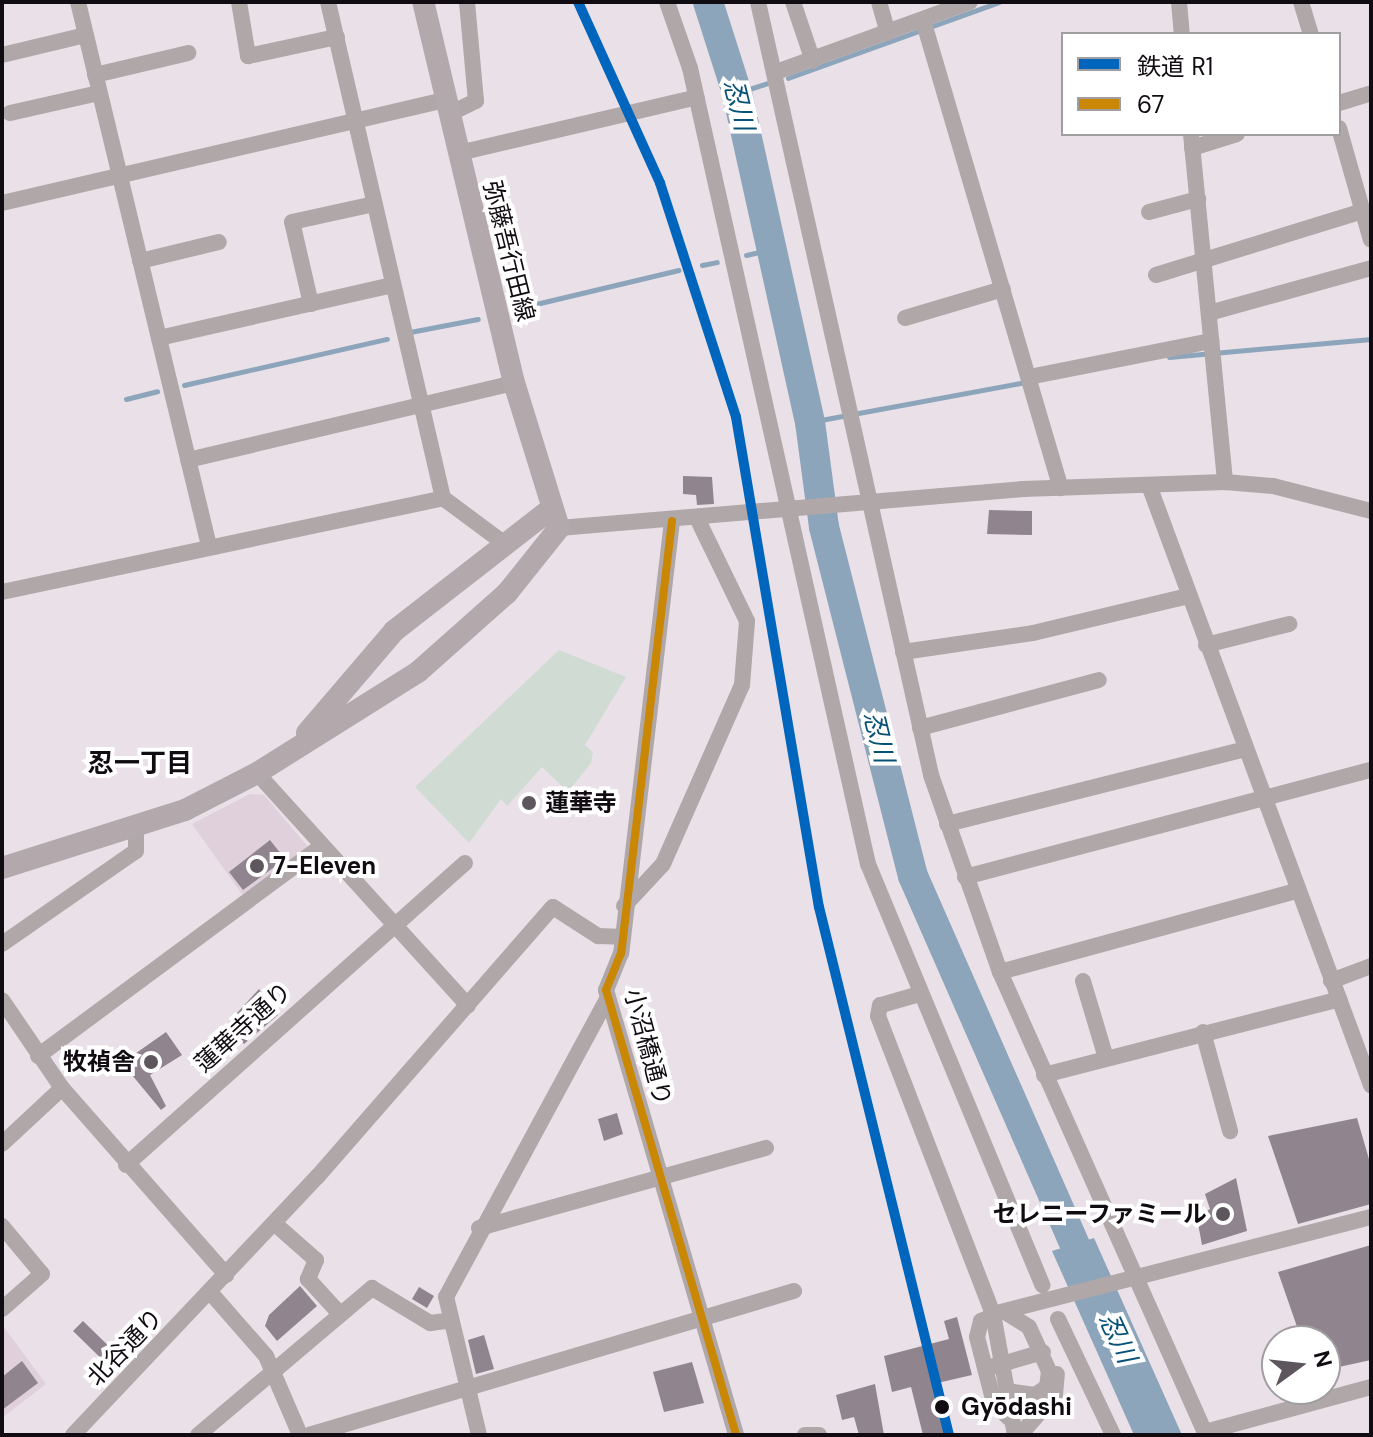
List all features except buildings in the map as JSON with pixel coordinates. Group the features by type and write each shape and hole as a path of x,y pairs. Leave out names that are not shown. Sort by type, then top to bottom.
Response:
{"main road":[{"name":"弥藤吾行田線","path":"423,2 514,383 553,520"},
{"path":"298,743 380,644 505,544 553,520"},
{"path":"2,868 136,827 257,773 298,743 418,672 507,593 553,520"}],"street":[{"path":"78,2 209,546"},
{"path":"239,2 248,56 337,37"},
{"path":"328,2 443,498 505,544"},
{"path":"2,203 354,121 476,101 467,2"},
{"path":"667,2 697,97 868,864 916,995 1042,1285"},
{"path":"758,2 779,71 869,506 920,728 965,877 1000,972 1044,1075 1205,1434 1371,1387"},
{"path":"793,2 813,61"},
{"path":"879,2 888,33"},
{"path":"779,71 970,2"},
{"path":"1179,2 1182,32"},
{"path":"1301,2 1310,32"},
{"path":"923,20 1061,488"},
{"path":"2,55 86,35"},
{"path":"95,75 188,53"},
{"path":"10,113 99,93"},
{"path":"1341,102 1371,93"},
{"path":"459,153 697,97"},
{"path":"1341,134 1365,203 1371,240"},
{"path":"1224,136 1192,141 1225,482"},
{"path":"1149,212 1198,199"},
{"path":"1156,275 1365,203"},
{"path":"311,304 292,222 374,204"},
{"path":"140,261 219,242"},
{"path":"1209,313 1371,268"},
{"path":"159,338 393,285"},
{"path":"905,318 1003,289"},
{"path":"1029,377 1211,341"},
{"path":"188,460 514,383"},
{"path":"553,520 699,522 1061,488 1150,488 1225,482 1273,486 1371,511"},
{"path":"1150,488 1296,891 1371,1085"},
{"path":"2,592 443,498"},
{"name":"小沼橋通り","path":"672,521 624,906 623,937 607,999 736,1435"},
{"path":"624,906 663,864 742,685 747,621 699,522"},
{"path":"903,652 1033,633 1188,596"},
{"path":"1206,645 1289,624"},
{"path":"920,728 1099,680"},
{"path":"947,824 1246,749"},
{"path":"965,877 1371,770"},
{"path":"257,773 320,847 468,1006"},
{"path":"2,944 136,851 136,827"},
{"path":"38,1056 320,847"},
{"name":"蓮華寺通り","path":"126,1165 392,924 465,863"},
{"path":"1000,972 1296,891"},
{"name":"北谷通り","path":"81,1432 274,1223 553,907 598,936 623,937"},
{"path":"1331,981 1371,966"},
{"path":"1083,981 1106,1058"},
{"path":"916,995 876,1008 996,1314 992,1367 994,1403 1009,1418"},
{"path":"479,1435 446,1321 446,1297 479,1228 607,999"},
{"path":"1044,1075 1339,999"},
{"path":"2,1000 62,1088 126,1165 226,1275"},
{"path":"1203,1032 1230,1131"},
{"path":"2,1144 62,1088"},
{"path":"479,1228 766,1148"},
{"path":"996,1314 1054,1308 1135,1280 1371,1217"},
{"path":"274,1223 316,1260 308,1279 340,1314"},
{"path":"2,1226 42,1274 2,1309"},
{"path":"198,1435 372,1288 430,1323 446,1321"},
{"path":"309,1435 794,1291"},
{"path":"210,1292 274,1368 300,1435"},
{"path":"1006,1391 1016,1397 1043,1391 1042,1350 1036,1322 1054,1308"},
{"path":"1054,1308 1113,1435"},
{"path":"992,1367 1006,1391 1009,1418 1017,1435 1058,1385 1025,1321 996,1314"},
{"path":"992,1367 1042,1350"},
{"path":"805,1435 819,1435"}],"shaded area":[{"path":"559,650 626,677 585,745 593,752 591,763 568,792 542,767 507,806 501,799 469,843 415,787"},
{"path":"250,794 264,795 309,848 244,897 192,824"},
{"path":"2,1327 46,1384 2,1418"}],"water":[{"path":"1094,1238 1182,1435 1134,1435 1052,1251"}],"waterway":[{"name":"忍川","path":"708,2 737,93 810,422 824,527 913,876 1091,1282"},
{"path":"788,78 999,2"},
{"path":"737,93 770,82"},
{"path":"746,255 773,249"},
{"path":"702,265 717,262"},
{"path":"519,308 679,270"},
{"path":"410,332 478,319"},
{"path":"184,385 387,339"},
{"path":"1169,357 1371,339"},
{"path":"810,422 1025,382"},
{"path":"126,399 157,391"}],"rail line":[{"name":"R1","path":"578,2 660,183 736,417 819,907 949,1435"}],"transit line":[{"name":"67","path":"672,521 621,953 606,990 736,1435"}],"place":[{"name":"蓮華寺","path":"529,803"},
{"name":"7-Eleven","path":"257,866"},
{"name":"牧禎舎","path":"151,1062"},
{"name":"セレニーファミール","path":"1223,1214"},
{"name":"Gyōdashi","path":"942,1407"}],"district":[{"name":"忍一丁目","path":"140,764"}]}
